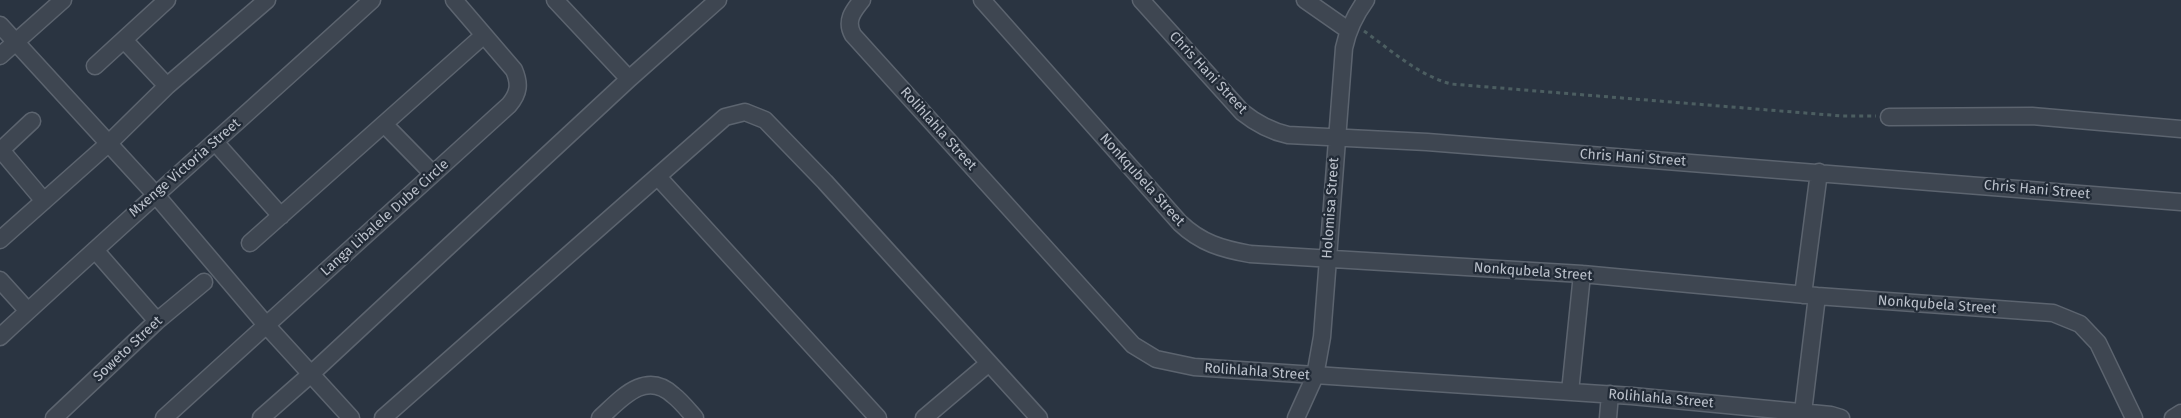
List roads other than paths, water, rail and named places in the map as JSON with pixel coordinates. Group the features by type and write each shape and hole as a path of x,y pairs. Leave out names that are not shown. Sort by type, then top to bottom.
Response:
{"street":[{"path":"0,56 63,0"},
{"path":"95,66 167,0"},
{"name":"Mxenge Victoria Street","path":"0,337 155,194 216,142 372,0"},
{"name":"Langa Libalele Dube Circle","path":"164,418 510,105 518,93 518,84 514,70 454,0"},
{"path":"556,0 629,79"},
{"path":"261,418 311,374 629,79 718,0"},
{"name":"Rolihlahla Street","path":"862,0 849,19 849,26 853,35 1133,345 1156,359 1180,365 1315,376 1610,394 1803,412 1841,418"},
{"name":"Nonkqubela Street","path":"982,0 1192,234 1213,246 1250,254 1582,274 1810,296 2053,313 2080,324 2098,343 2134,418"},
{"name":"Chris Hani Street","path":"1141,0 1242,112 1258,125 1271,131 1288,135 1336,136 1819,172 2181,202"},
{"path":"1304,0 1350,26"},
{"name":"Holomisa Street","path":"1296,418 1315,376 1322,337 1340,83 1350,26 1366,0"},
{"path":"0,240 108,144 168,86 265,1"},
{"path":"0,25 155,194 267,326 351,418"},
{"path":"250,243 484,35"},
{"path":"124,40 168,86"},
{"path":"383,418 725,117 745,112 760,116 825,182 1039,418"},
{"path":"1889,116 2032,116 2181,129"},
{"path":"32,121 1,150 44,201"},
{"path":"384,124 433,174"},
{"path":"216,142 280,216"},
{"path":"1803,412 1819,172"},
{"path":"658,177 878,418"},
{"path":"95,250 158,321"},
{"path":"1570,392 1582,274"},
{"path":"0,280 28,312"},
{"name":"Soweto Street","path":"54,418 158,321 204,282"},
{"path":"924,418 989,363"},
{"path":"600,418 636,387 651,386 666,389 673,394 695,418"},
{"path":"1608,418 1610,394"},
{"path":"2173,418 2181,413"}]}
